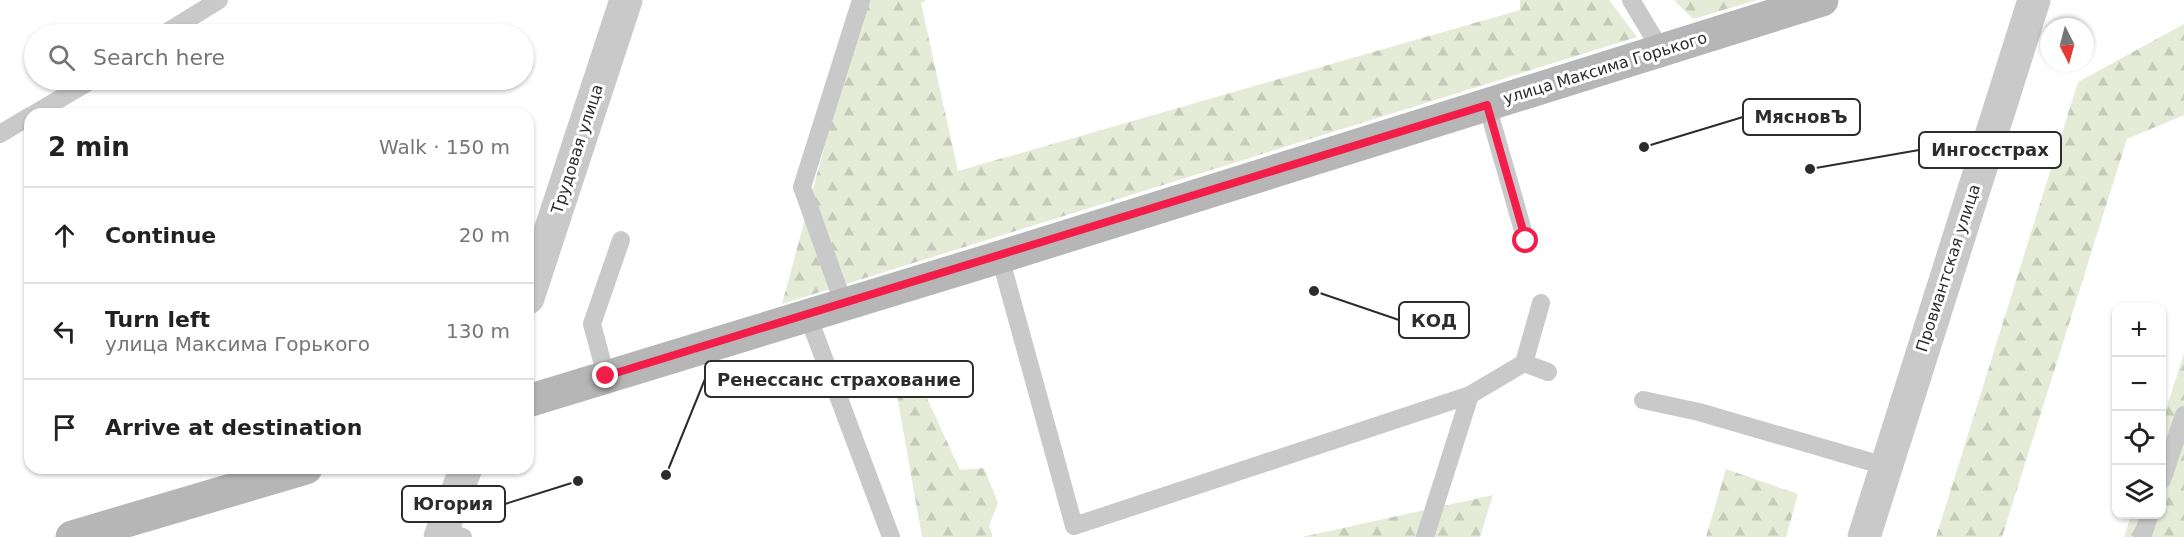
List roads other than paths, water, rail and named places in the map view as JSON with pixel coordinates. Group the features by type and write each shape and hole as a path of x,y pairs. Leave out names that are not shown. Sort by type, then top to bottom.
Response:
{"street":[{"name":"Трудовая улица","path":"534,280 626,0"},
{"name":"улица Максима Горького","path":"534,398 1000,257 1822,0"},
{"name":"Провиантская улица","path":"1864,537 2034,0"},
{"path":"72,537 286,474"},
{"path":"448,535 464,474"}],"lane":[{"path":"180,24 219,0"},
{"path":"844,305 802,187 861,0"},
{"path":"1631,0 1661,50"},
{"path":"44,108 75,90"},
{"path":"1487,105 1526,241"},
{"path":"0,134 24,120"},
{"path":"606,376 592,324 621,240"},
{"path":"1000,257 1074,526 1470,395 1524,363 1541,303"},
{"path":"808,316 891,537"},
{"path":"1524,363 1548,372"},
{"path":"1425,537 1470,395"},
{"path":"1643,400 1699,412 1885,466"},
{"path":"2166,468 2184,415"},
{"path":"2142,537 2148,519"}],"place":[{"name":"МясновЪ","path":"1644,147"},
{"name":"Ингосстрах","path":"1810,169"},
{"name":"КОД","path":"1314,291"},
{"name":"Ренессанс страхование","path":"666,475"},
{"name":"Югория","path":"578,481"}]}
